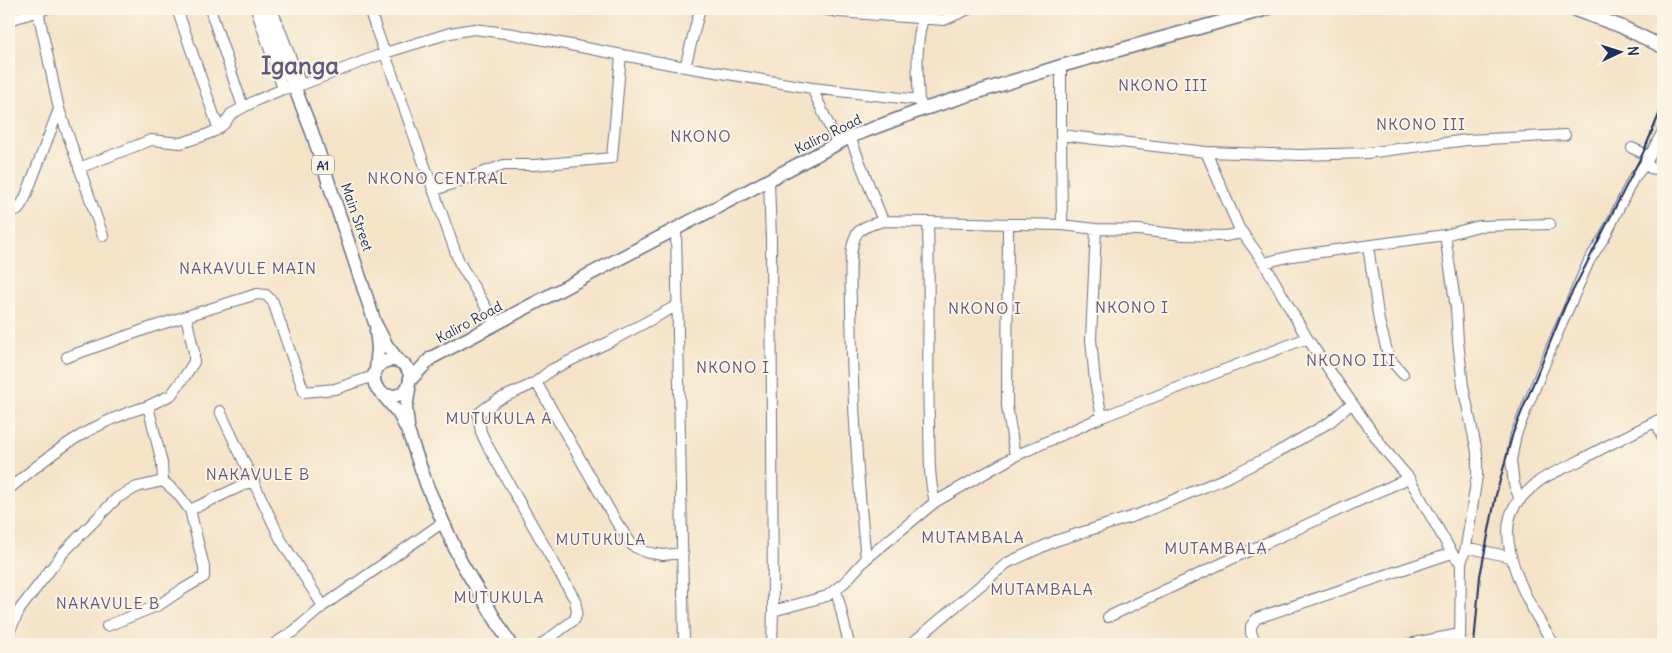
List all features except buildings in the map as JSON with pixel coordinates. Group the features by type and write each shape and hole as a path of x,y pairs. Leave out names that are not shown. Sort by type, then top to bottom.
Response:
{"main road":[{"name":"Main Street","path":"264,9 337,204 375,323"},
{"name":"Kaliro Road","path":"401,361 431,358 850,137 922,105 1268,9"},
{"path":"1572,9 1620,26 1663,47"},
{"name":"A1","path":"375,323 387,346 408,368 410,383 406,408 409,434"},
{"name":"A1","path":"375,323 378,348 375,373 376,387 399,414 409,434 442,523 475,587 510,644"},
{"name":"Kaliro Road","path":"410,383 431,358"},
{"path":"375,373 381,364 401,361"},
{"path":"383,395 395,395 410,383"}],"street":[{"path":"176,9 218,127"},
{"path":"210,9 243,107"},
{"name":"Main Street","path":"256,9 293,87"},
{"name":"Main Street","path":"272,9 293,87"},
{"path":"369,9 435,190 459,262 496,324"},
{"path":"685,67 700,9"},
{"path":"822,9 944,20 969,9"},
{"path":"79,168 151,140 180,143 202,136 215,131 226,123 231,114 243,107 293,87 385,53 450,33 474,29 514,34 685,67 922,105 917,59 922,19 926,9"},
{"path":"9,20 42,10 58,110 103,236"},
{"path":"435,190 504,165 535,165 612,158 621,55"},
{"path":"1061,66 1062,225"},
{"path":"812,88 837,144"},
{"path":"9,206 18,210 25,198 58,110"},
{"path":"1520,500 1514,484 1511,460 1516,434 1550,348 1589,261 1606,234 1633,179 1646,163 1663,131"},
{"path":"1061,135 1206,152 1301,155 1367,152 1467,140 1565,135"},
{"path":"850,137 883,220"},
{"path":"1632,148 1642,153 1650,168 1663,170"},
{"path":"1206,152 1243,233 1264,263 1307,338 1384,449 1409,478 1452,553 1462,563"},
{"path":"769,181 772,239 772,644"},
{"path":"866,559 856,463 852,347 851,262 856,235 862,228 883,220 1062,225 1184,235 1225,236 1243,233"},
{"path":"928,222 930,484 935,502"},
{"path":"1008,224 1007,406 1015,456"},
{"path":"1264,263 1292,256 1445,235 1479,226 1550,224"},
{"path":"1096,229 1091,339 1095,382 1102,417"},
{"path":"676,230 684,644"},
{"path":"1409,644 1460,639 1462,563 1477,476 1477,452 1463,386 1456,308 1445,235"},
{"path":"1368,246 1379,321 1390,358 1403,374"},
{"path":"67,357 256,294 266,295 273,302 304,392 335,388 375,373"},
{"path":"542,644 575,619 577,612 575,600 480,432 478,414 488,405 536,382 551,370 678,305"},
{"path":"9,489 42,461 77,436 106,421 148,406 171,395 194,362 194,352 186,316"},
{"path":"773,611 827,596 845,582 866,559 935,502 1015,456 1102,417 1307,338"},
{"path":"536,382 617,523 633,546 645,552 663,554 682,553"},
{"path":"911,644 1007,563 1055,541 1137,515 1228,477 1276,453 1330,422 1352,403"},
{"path":"107,626 159,605 204,577 204,568 190,510 177,493 163,482 162,463 148,406"},
{"path":"220,411 281,540 323,606"},
{"path":"1554,644 1538,619 1510,557 1508,543 1510,521 1514,508 1539,482 1660,419 1663,439"},
{"path":"1108,617 1409,478"},
{"path":"190,510 254,480"},
{"path":"9,632 20,609 63,554 117,498 137,487 163,482"},
{"path":"274,644 294,631 323,606 442,523"},
{"path":"1466,547 1510,557"},
{"path":"1257,644 1251,633 1251,626 1257,618 1452,553"},
{"path":"836,589 849,644"}],"waterway":[{"path":"389,566 422,544"}],"railway":[{"path":"1474,644 1480,576 1496,495 1513,433 1565,306 1643,153 1663,105"}],"district":[{"name":"Iganga","path":"300,65"},
{"name":"NKONO III","path":"1163,85"},
{"name":"NKONO III","path":"1421,124"},
{"name":"NKONO","path":"701,136"},
{"name":"NKONO CENTRAL","path":"438,178"},
{"name":"NAKAVULE MAIN","path":"248,268"},
{"name":"NKONO I","path":"1132,307"},
{"name":"NKONO I","path":"985,308"},
{"name":"NKONO III","path":"1351,360"},
{"name":"NKONO I","path":"733,367"},
{"name":"MUTUKULA A","path":"499,418"},
{"name":"NAKAVULE B","path":"258,474"},
{"name":"MUTAMBALA","path":"973,537"},
{"name":"MUTUKULA","path":"601,539"},
{"name":"MUTAMBALA","path":"1216,548"},
{"name":"MUTAMBALA","path":"1042,589"},
{"name":"MUTUKULA","path":"499,597"},
{"name":"NAKAVULE B","path":"108,603"}]}
